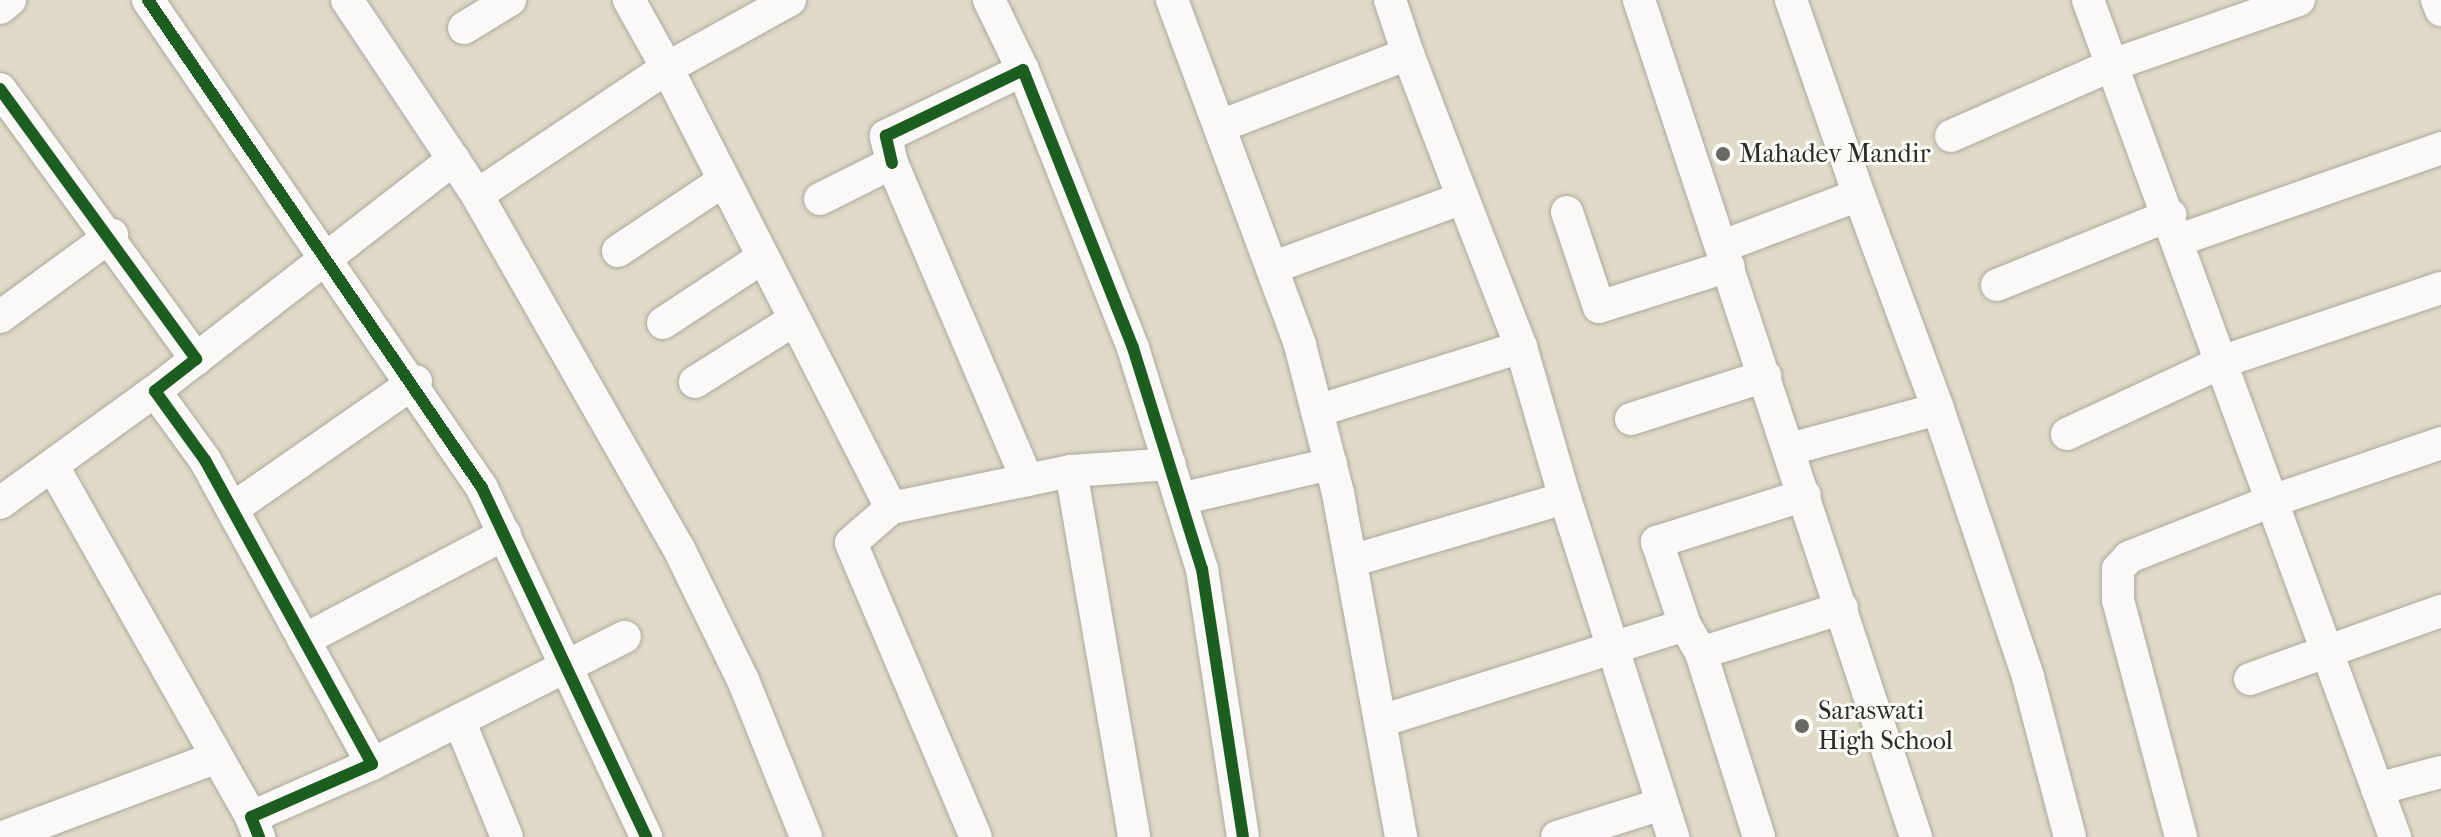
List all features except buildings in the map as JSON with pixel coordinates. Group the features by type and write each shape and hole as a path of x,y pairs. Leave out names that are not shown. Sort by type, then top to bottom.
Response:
{"street":[{"path":"0,8 10,0"},
{"path":"148,0 416,381 505,534 646,837"},
{"path":"347,0 477,195 679,549 743,680 806,837"},
{"path":"464,28 510,0"},
{"path":"629,0 667,68 891,508"},
{"path":"477,195 667,68 790,0"},
{"path":"989,0 1023,70 1133,348 1202,569 1243,837"},
{"path":"1172,0 1223,125 1274,267 1317,411 1351,561 1401,837"},
{"path":"1390,0 1521,347 1610,651 1673,837"},
{"path":"1639,0 1916,837"},
{"path":"1791,0 1938,409 2028,677 2070,837"},
{"path":"2088,0 2175,227 2395,837"},
{"path":"1951,136 2112,65 2299,0"},
{"path":"2437,0 2441,10"},
{"path":"1223,125 1408,54"},
{"path":"1023,70 886,136 892,163 1027,480"},
{"path":"0,89 112,235 196,359"},
{"path":"1997,285 2175,227 2441,148"},
{"path":"0,503 55,470 454,159"},
{"path":"820,199 892,163"},
{"path":"618,251 723,181"},
{"path":"1567,212 1599,307 1726,256 1859,195"},
{"path":"1274,267 1463,198"},
{"path":"0,317 112,235"},
{"path":"663,323 762,258"},
{"path":"2067,434 2224,361 2441,288"},
{"path":"695,382 794,320"},
{"path":"1317,411 1521,347"},
{"path":"1631,419 1765,376"},
{"path":"232,509 416,381"},
{"path":"155,391 232,509 372,764"},
{"path":"1790,449 1938,409"},
{"path":"2181,837 2118,600 2118,569 2129,557 2272,501 2441,443"},
{"path":"976,837 851,543 891,508 1071,471 1170,464"},
{"path":"1180,499 1331,464"},
{"path":"55,470 255,827 372,764 625,637"},
{"path":"1071,471 1134,837"},
{"path":"1759,837 1701,653 1685,625 1657,542 1805,495"},
{"path":"1351,561 1565,498"},
{"path":"304,640 505,534"},
{"path":"1701,653 1842,608"},
{"path":"2250,679 2324,647 2441,611"},
{"path":"1381,721 1685,625"},
{"path":"459,720 507,837"},
{"path":"3,837 217,757"},
{"path":"2377,789 2441,772"},
{"path":"1557,837 1662,804"}],"cycle path":[{"path":"148,0 482,488 646,837"},
{"path":"892,163 886,136 1023,70 1133,348 1202,569 1243,837"},
{"path":"0,89 196,359 155,391 205,460 372,764 251,817 259,837"}],"place":[{"name":"Mahadev Mandir","path":"1723,154"},
{"name":"Saraswati High School","path":"1802,726"}]}
